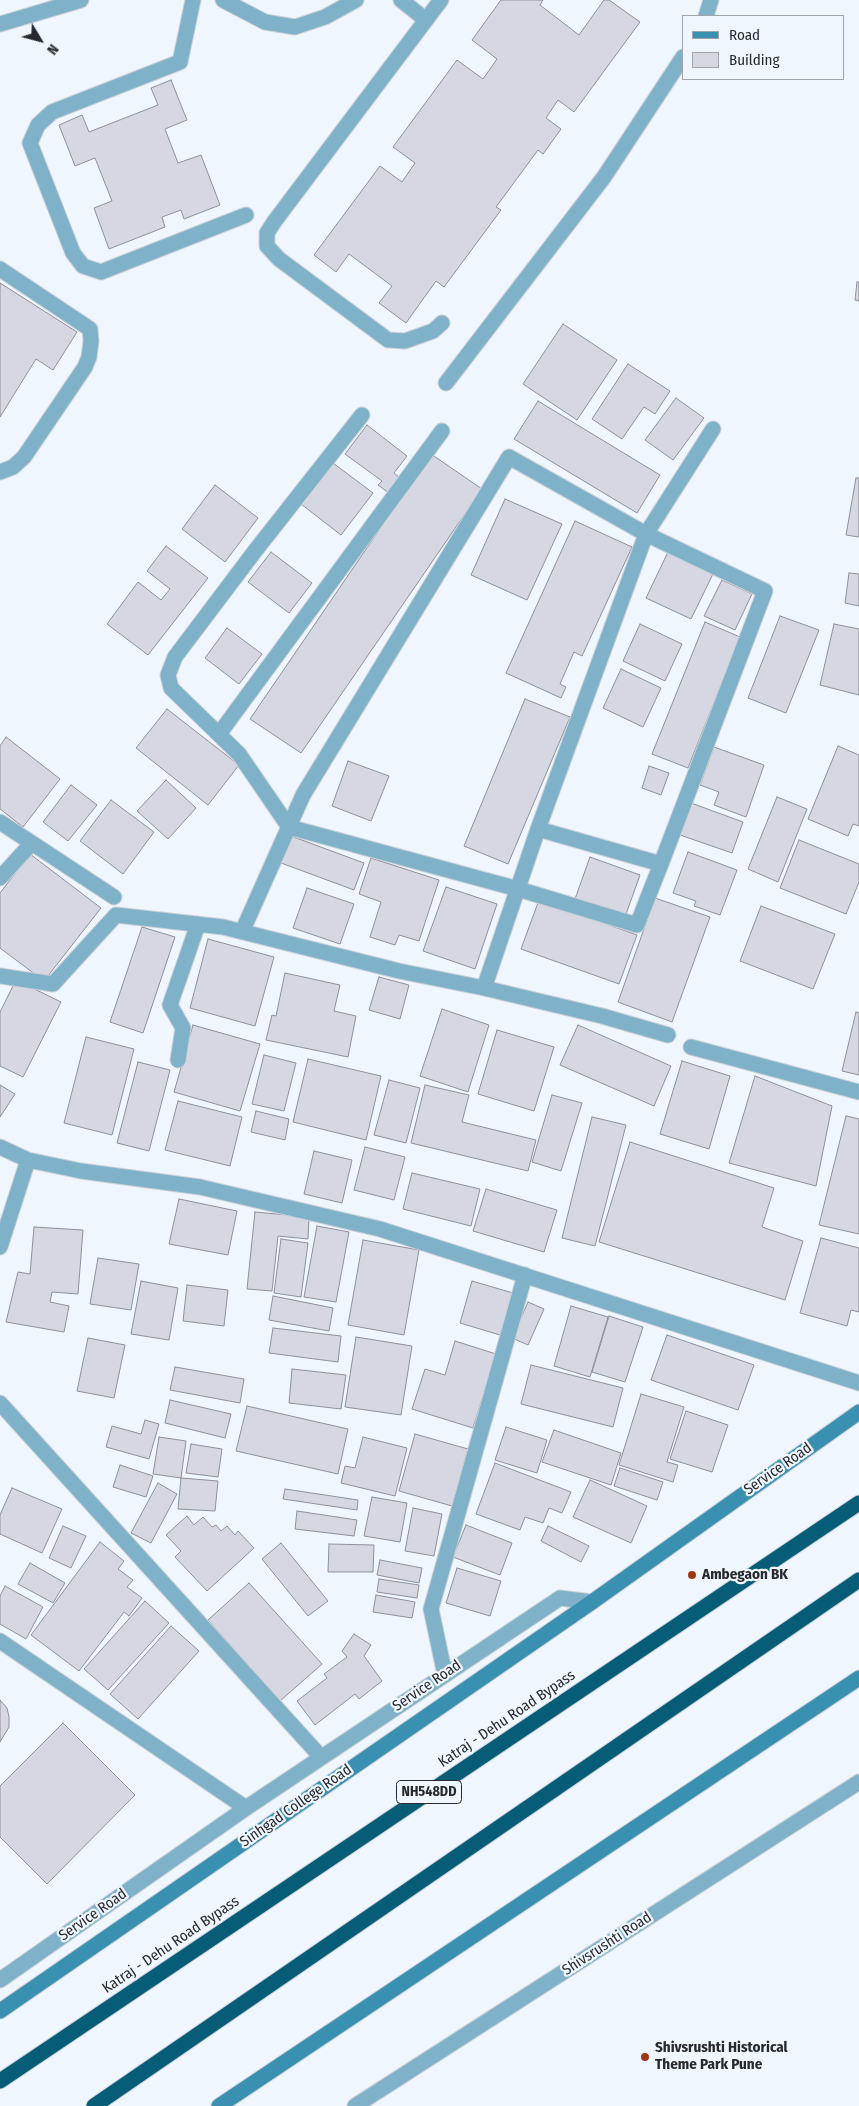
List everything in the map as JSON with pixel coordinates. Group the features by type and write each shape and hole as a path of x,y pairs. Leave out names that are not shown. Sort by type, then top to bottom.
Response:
{"highway":[{"name":"Katraj - Dehu Road Bypass","path":"0,2081 859,1503"},
{"path":"94,2106 859,1580"}],"street":[{"path":"0,24 45,6 81,0"},
{"path":"193,0 180,62 52,112 38,125 30,143 73,253 84,266 101,272 246,215"},
{"path":"223,0 266,22 295,27 325,17 356,0"},
{"path":"400,0 426,20"},
{"path":"441,0 274,222 267,233 267,246 279,259 388,340 405,340 433,331 442,323"},
{"path":"706,15 711,0"},
{"path":"446,383 604,177 682,59"},
{"path":"0,269 90,329 91,341 89,357 85,367 24,458 13,467 0,472"},
{"path":"242,932 289,827 303,795 510,457 646,534 765,591 637,925 518,889 289,827 238,754 171,688 168,674 176,657 255,551 362,415"},
{"path":"484,988 538,829 646,534 713,429"},
{"path":"219,734 442,431"},
{"path":"0,822 114,897"},
{"path":"538,829 661,864"},
{"path":"0,878 32,844"},
{"path":"0,976 54,984 116,915 198,924 242,932 399,971 484,988 602,1016 668,1035"},
{"path":"178,1060 183,1028 170,1005 198,924"},
{"path":"692,1046 859,1092"},
{"path":"0,1148 28,1160 81,1172 200,1187 380,1229 859,1383"},
{"path":"0,1247 28,1160"},
{"path":"445,1674 431,1609 526,1275"},
{"path":"0,1403 321,1757"},
{"name":"Service Road","path":"0,1980 246,1808 560,1598 592,1602 859,1412"},
{"name":"Sinhgad College Road","path":"0,2011 592,1602"},
{"path":"0,1641 246,1808"},
{"path":"219,2106 859,1678"},
{"name":"Shivsrushti Road","path":"355,2106 859,1782"}],"building":[{"path":"501,0 543,0 540,5 579,35 604,0 609,0 640,22 574,112 558,100 546,118 561,129 543,154 538,150 496,207 501,210 444,287 436,281 406,323 379,303 392,286 349,254 336,272 314,255 380,166 402,182 415,163 393,147 457,60 483,79 497,59 472,40"},
{"path":"171,80 187,120 165,129 178,163 201,155 220,205 184,219 181,210 162,217 165,227 109,249 94,208 112,201 95,158 75,166 59,125 82,115 89,132 158,105 151,88"},
{"path":"857,282 859,282 859,301 855,300"},
{"path":"0,283 77,332 53,370 36,359 0,417"},
{"path":"563,324 617,360 577,420 523,384"},
{"path":"628,364 670,391 655,414 644,407 622,439 592,419"},
{"path":"676,398 704,418 673,460 645,440"},
{"path":"538,401 660,475 637,513 514,439"},
{"path":"367,425 407,456 394,473 400,478 389,493 378,485 382,481 345,454"},
{"path":"431,454 482,489 301,753 250,719"},
{"path":"333,463 373,493 341,535 301,504"},
{"path":"856,478 859,478 859,537 846,535"},
{"path":"215,485 258,518 225,562 182,529"},
{"path":"505,499 562,524 527,600 471,575"},
{"path":"575,521 632,547 582,656 574,652 560,684 566,687 561,698 506,673"},
{"path":"166,546 208,578 148,655 107,624 138,582 161,600 170,589 147,571"},
{"path":"271,552 312,583 289,613 248,582"},
{"path":"668,552 713,574 691,619 646,598"},
{"path":"849,573 859,574 859,606 845,603"},
{"path":"722,580 752,594 735,630 704,616"},
{"path":"780,616 819,630 786,713 748,698"},
{"path":"705,622 740,637 688,768 652,754"},
{"path":"640,624 682,644 665,681 623,661"},
{"path":"834,624 859,629 859,695 820,685"},
{"path":"227,628 262,654 239,684 205,658"},
{"path":"621,669 661,688 643,727 603,708"},
{"path":"525,699 570,717 508,864 464,846"},
{"path":"167,709 239,765 208,805 136,748"},
{"path":"6,737 60,779 23,827 0,809 0,746"},
{"path":"838,746 859,755 859,826 853,824 848,836 808,819"},
{"path":"714,747 764,765 746,817 714,805 719,792 700,785"},
{"path":"348,761 389,776 371,821 332,806"},
{"path":"649,766 669,773 661,795 642,788"},
{"path":"166,780 196,808 168,839 137,811"},
{"path":"71,785 97,805 68,841 43,822"},
{"path":"777,797 807,809 778,882 748,869"},
{"path":"111,800 154,832 123,874 80,841"},
{"path":"691,803 743,822 732,853 680,835"},
{"path":"291,836 364,863 354,890 281,863"},
{"path":"799,840 859,864 859,882 846,914 780,888"},
{"path":"688,852 737,870 720,915 694,906 696,901 673,893"},
{"path":"30,854 101,908 44,981 0,948 0,893"},
{"path":"590,857 640,875 625,917 575,899"},
{"path":"371,858 439,880 419,941 399,935 395,945 370,937 381,902 359,894"},
{"path":"446,887 497,904 475,969 423,951"},
{"path":"307,888 354,904 340,944 293,928"},
{"path":"655,898 710,917 672,1022 618,1002"},
{"path":"539,900 637,935 619,984 521,949"},
{"path":"761,906 835,934 813,989 740,961"},
{"path":"142,927 175,937 143,1033 110,1022"},
{"path":"208,939 274,957 255,1026 190,1008"},
{"path":"285,973 340,985 334,1011 356,1016 348,1057 266,1040 272,1015 276,1016"},
{"path":"379,977 409,985 400,1019 369,1010"},
{"path":"16,980 61,1002 23,1077 0,1066 0,1012"},
{"path":"442,1009 489,1025 468,1092 420,1076"},
{"path":"856,1012 859,1013 859,1075 842,1071"},
{"path":"193,1025 260,1044 240,1111 174,1092"},
{"path":"578,1025 671,1066 654,1106 560,1065"},
{"path":"497,1030 554,1047 534,1111 478,1094"},
{"path":"86,1037 134,1049 112,1135 64,1123"},
{"path":"264,1055 296,1063 284,1111 252,1104"},
{"path":"308,1059 381,1076 366,1140 293,1122"},
{"path":"682,1061 730,1076 709,1149 660,1134"},
{"path":"138,1062 170,1070 149,1151 117,1143"},
{"path":"755,1076 832,1106 816,1186 729,1163"},
{"path":"389,1080 420,1088 406,1143 374,1135"},
{"path":"0,1085 15,1094 0,1117"},
{"path":"425,1085 469,1095 462,1122 536,1140 528,1171 411,1143"},
{"path":"552,1095 582,1103 561,1171 532,1162"},
{"path":"178,1101 242,1117 230,1166 165,1150"},
{"path":"256,1111 289,1119 285,1140 251,1132"},
{"path":"846,1116 859,1119 859,1234 819,1225"},
{"path":"592,1117 626,1125 595,1246 562,1238"},
{"path":"630,1142 774,1188 762,1227 803,1241 785,1300 599,1242"},
{"path":"365,1147 405,1157 394,1200 354,1190"},
{"path":"314,1151 352,1160 342,1203 304,1194"},
{"path":"412,1173 480,1189 471,1226 403,1209"},
{"path":"486,1189 557,1210 544,1252 473,1231"},
{"path":"179,1199 237,1211 228,1255 169,1244"},
{"path":"255,1212 309,1217 308,1239 278,1236 272,1291 247,1289"},
{"path":"317,1226 349,1232 336,1302 304,1297"},
{"path":"34,1227 83,1230 78,1294 52,1292 50,1302 69,1306 64,1332 6,1322 18,1272 30,1274"},
{"path":"821,1238 859,1248 859,1312 851,1310 847,1326 800,1313"},
{"path":"281,1239 308,1243 301,1297 274,1293"},
{"path":"363,1240 419,1250 404,1335 348,1325"},
{"path":"98,1258 139,1264 131,1310 90,1304"},
{"path":"141,1281 178,1288 169,1340 131,1334"},
{"path":"472,1281 513,1293 500,1335 460,1323"},
{"path":"187,1285 228,1290 224,1326 183,1321"},
{"path":"273,1296 333,1308 329,1331 269,1320"},
{"path":"528,1302 544,1309 528,1345 512,1338"},
{"path":"571,1306 608,1317 590,1377 554,1366"},
{"path":"609,1316 643,1327 625,1382 592,1372"},
{"path":"273,1328 341,1336 338,1362 269,1353"},
{"path":"667,1335 754,1365 738,1410 651,1380"},
{"path":"356,1337 412,1346 401,1415 345,1407"},
{"path":"88,1338 125,1345 114,1398 77,1391"},
{"path":"455,1341 496,1354 473,1428 412,1409 425,1369 445,1375"},
{"path":"531,1365 623,1388 613,1427 521,1404"},
{"path":"175,1367 244,1379 240,1403 170,1390"},
{"path":"292,1369 346,1375 341,1409 289,1403"},
{"path":"641,1394 684,1407 667,1462 678,1465 673,1482 619,1465"},
{"path":"170,1400 231,1414 225,1438 165,1423"},
{"path":"247,1406 348,1429 338,1474 236,1451"},
{"path":"686,1411 728,1425 712,1472 670,1459"},
{"path":"145,1420 159,1424 149,1459 106,1447 112,1426 141,1434"},
{"path":"506,1427 547,1440 537,1473 495,1460"},
{"path":"554,1430 621,1453 611,1485 542,1462"},
{"path":"415,1434 468,1449 452,1506 399,1491"},
{"path":"159,1437 186,1441 181,1478 153,1474"},
{"path":"363,1437 407,1448 395,1496 341,1483 345,1466 355,1468"},
{"path":"191,1444 222,1449 218,1477 186,1473"},
{"path":"495,1463 571,1492 562,1513 549,1508 543,1523 525,1517 520,1530 476,1514"},
{"path":"120,1465 153,1476 146,1497 113,1487"},
{"path":"620,1468 663,1482 657,1500 614,1486"},
{"path":"181,1478 218,1481 215,1511 178,1509"},
{"path":"590,1480 647,1506 631,1543 573,1517"},
{"path":"158,1483 177,1494 151,1543 131,1533"},
{"path":"12,1488 62,1509 42,1553 0,1534 0,1515"},
{"path":"285,1489 358,1500 357,1510 283,1499"},
{"path":"372,1497 407,1503 400,1542 364,1536"},
{"path":"413,1508 442,1514 434,1556 405,1551"},
{"path":"297,1511 357,1520 354,1536 295,1529"},
{"path":"187,1516 194,1525 203,1517 212,1527 216,1525 221,1531 227,1526 235,1535 238,1531 254,1548 207,1591 175,1557 181,1551 166,1535"},
{"path":"466,1525 512,1543 500,1575 453,1557"},
{"path":"63,1526 86,1536 71,1568 49,1558"},
{"path":"548,1526 589,1546 581,1562 541,1541"},
{"path":"100,1542 124,1561 118,1569 133,1580 127,1587 142,1598 129,1616 124,1612 79,1671 31,1635"},
{"path":"281,1543 328,1601 308,1616 262,1559"},
{"path":"329,1544 374,1545 373,1572 328,1572"},
{"path":"380,1560 422,1568 419,1583 377,1575"},
{"path":"30,1563 65,1583 53,1603 18,1584"},
{"path":"457,1568 501,1581 490,1616 446,1603"},
{"path":"379,1579 419,1585 417,1598 377,1592"},
{"path":"249,1583 322,1664 280,1701 208,1620"},
{"path":"5,1586 43,1607 26,1639 0,1624 0,1596"},
{"path":"376,1595 415,1602 412,1618 373,1612"},
{"path":"145,1601 169,1623 108,1690 84,1669"},
{"path":"171,1626 199,1651 138,1719 110,1694"},
{"path":"354,1634 371,1645 364,1656 382,1681 359,1699 355,1694 315,1725 297,1701 327,1678 324,1674 347,1657 342,1651"},
{"path":"0,1700 7,1708 9,1727 0,1742"},
{"path":"63,1723 135,1795 47,1884 0,1837 0,1786"}],"place":[{"name":"Ambegaon BK","path":"692,1575"},
{"name":"Shivsrushti Historical Theme Park Pune","path":"645,2057"}]}
